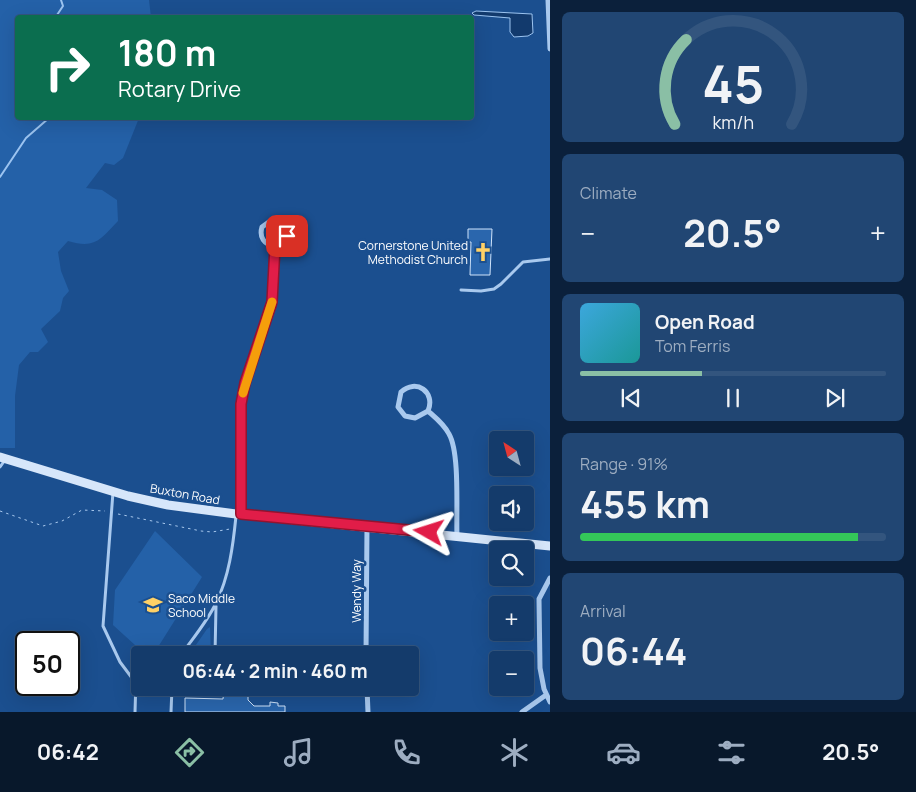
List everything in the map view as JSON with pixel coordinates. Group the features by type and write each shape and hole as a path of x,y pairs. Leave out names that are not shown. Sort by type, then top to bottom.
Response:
{"main road":[{"name":"Buxton Road","path":"3,458 113,491 168,505 550,546"}],"street":[{"path":"548,0 550,49"},
{"path":"273,219 285,224 288,232 286,240 275,246 263,240 261,231 265,223 273,219"},
{"path":"238,514 241,404 245,383 272,302 275,246"},
{"path":"416,385 426,390 431,400 428,411 415,418 405,416 398,407 401,392 410,386 416,385"},
{"path":"428,411 444,425 453,446 457,536"},
{"name":"Wendy Way","path":"366,646 367,526"},
{"path":"550,578 538,599 540,668 546,696 550,702"},
{"path":"367,696 368,712"},
{"path":"522,712 546,696"}],"lane":[{"path":"461,290 481,291 494,289 523,262 550,259"},
{"path":"0,468 3,458"},
{"path":"113,491 103,626 114,652 131,673"},
{"path":"215,646 217,602 230,559 238,514"},
{"path":"187,646 217,602"},
{"path":"135,712 137,696"},
{"path":"171,712 172,696"}],"path":[{"path":"0,511 42,526 62,521 82,510 106,511"},
{"path":"118,514 201,531 234,530"}],"shaded area":[{"path":"0,0 149,0 151,15 15,15 15,120 138,120 123,158 114,165 105,163 86,188 102,190 117,200 118,221 96,241 85,244 68,241 58,252 61,271 69,291 63,298 60,311 41,329 48,342 38,352 30,352 19,365 15,396 15,448 0,448"},
{"path":"476,11 532,14 533,33 528,36 514,37 510,32 510,18 474,15 472,13"},
{"path":"155,531 202,577 159,646 136,646 113,625 115,590"},
{"path":"210,627 211,646 195,646"}],"building":[{"name":"Cornerstone United Methodist Church","path":"468,229 492,229 490,275 470,275 471,242 468,242"},
{"path":"223,696 248,696 248,700 254,706 270,706 270,702 278,703 278,706 285,706 285,712 185,712 185,698 223,699"}],"waterway":[{"path":"57,15 63,6 61,0"},
{"path":"0,177 26,138 47,120"}],"slow traffic":[{"path":"243,393 272,302"}],"place":[{"name":"Cornerstone United Methodist Church","path":"483,252"},
{"name":"Saco Middle School","path":"153,605"}],"route":[{"path":"287,236 283,243 275,246 274,296 245,383 241,404 241,514 429,532"}]}
